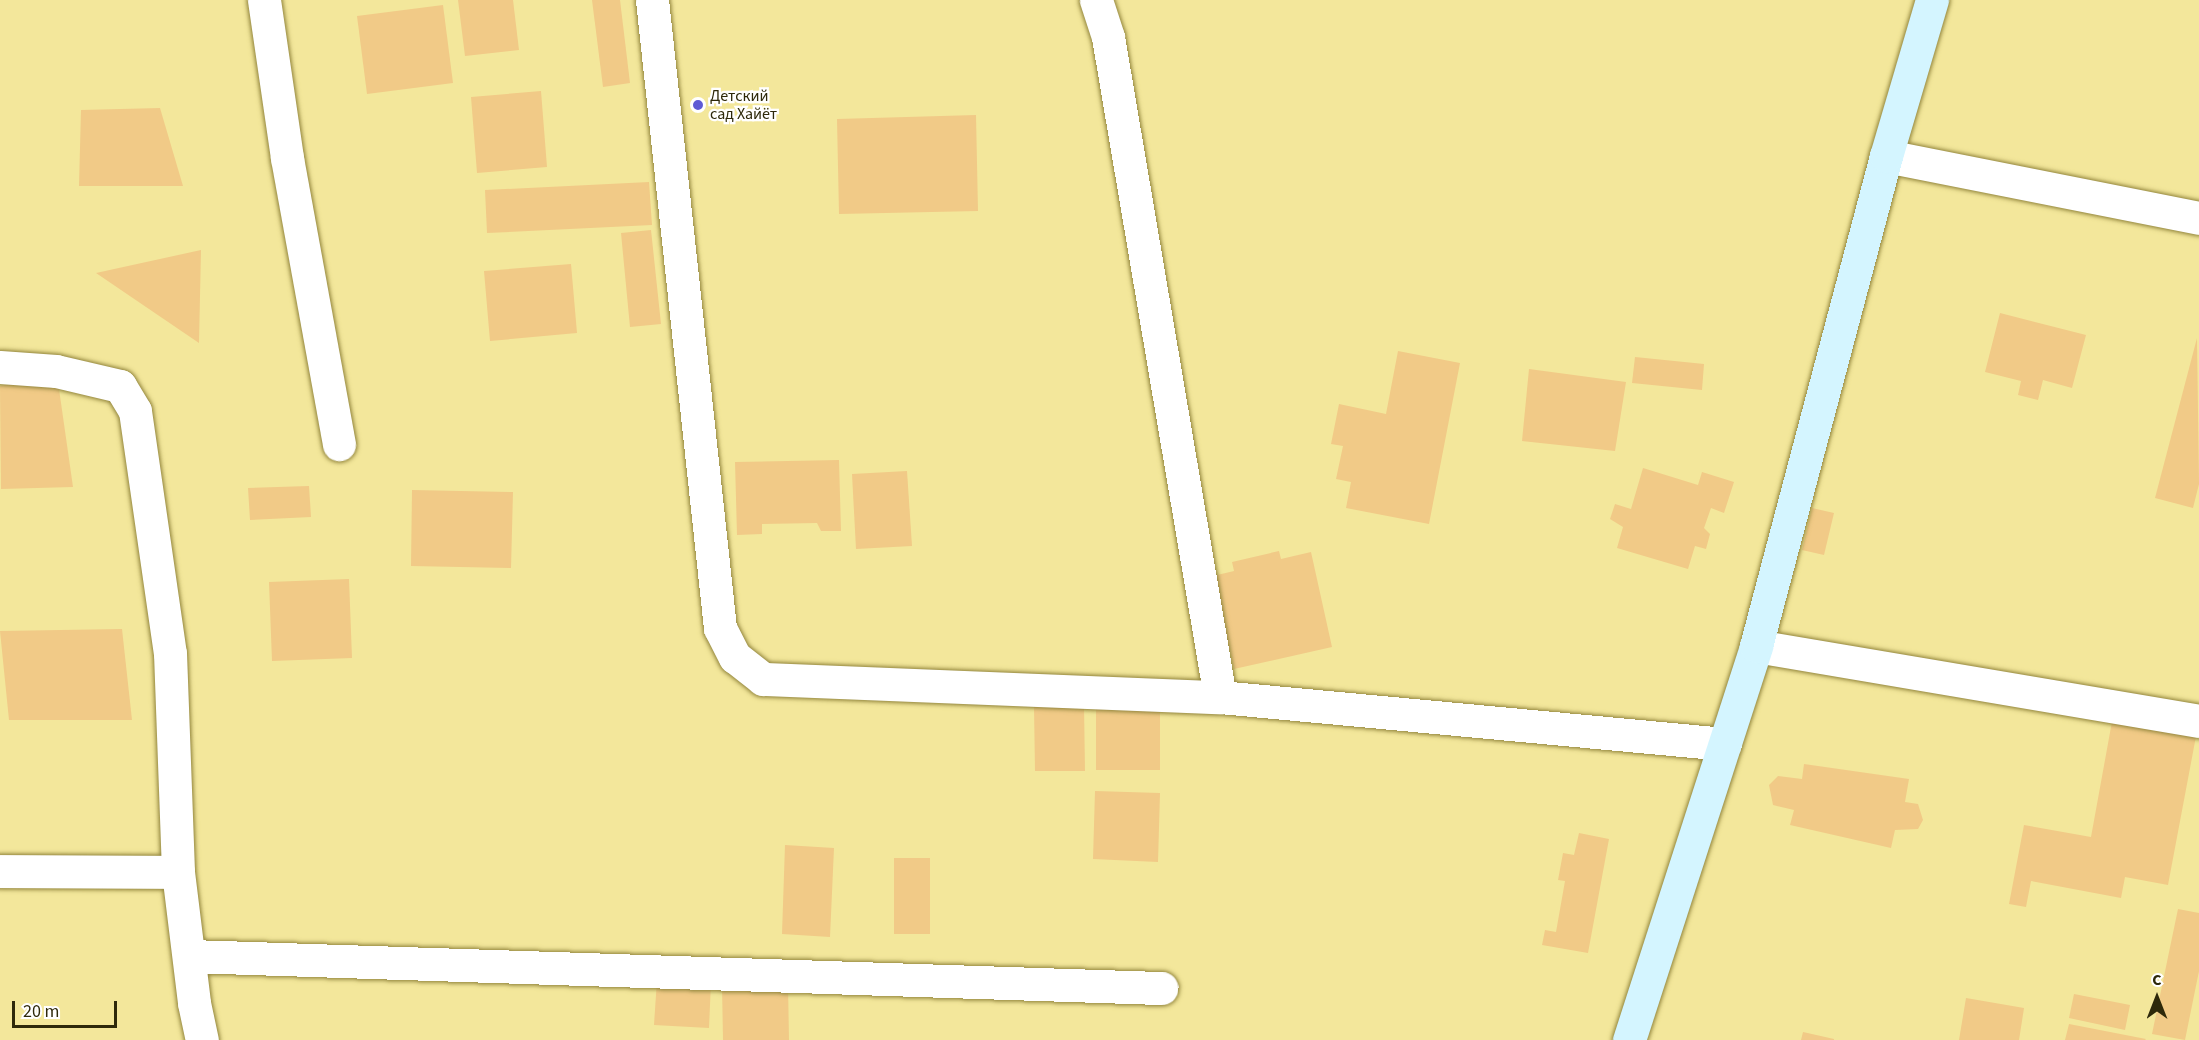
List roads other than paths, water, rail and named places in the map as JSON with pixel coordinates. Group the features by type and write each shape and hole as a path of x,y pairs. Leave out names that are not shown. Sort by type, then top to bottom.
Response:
{"street":[{"path":"264,0 289,170 339,444"},
{"path":"652,0 720,628 735,657 763,679 1220,697 1725,744"},
{"path":"1096,0 1110,49 1220,697"},
{"path":"1629,1040 1756,645 1886,156 1932,0"},
{"path":"1886,156 2199,218"},
{"path":"0,367 56,371 120,386 135,411 170,653 178,872 194,1003 202,1040"},
{"path":"1756,645 2199,721"},
{"path":"0,871 178,872"},
{"path":"190,956 1161,988"}],"place":[{"name":"Детский сад Хайёт","path":"698,105"}]}
